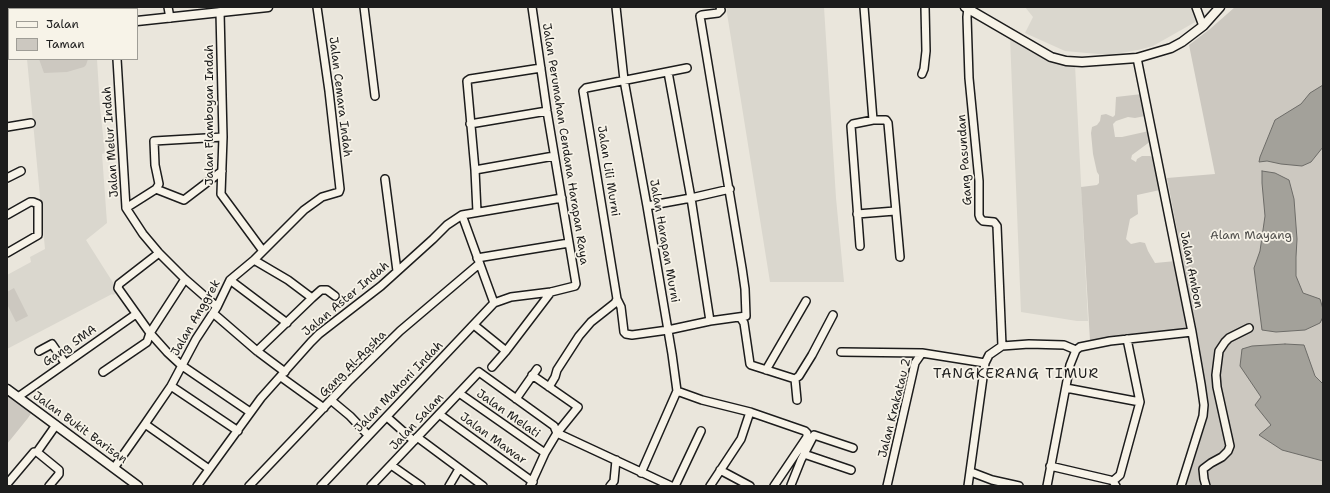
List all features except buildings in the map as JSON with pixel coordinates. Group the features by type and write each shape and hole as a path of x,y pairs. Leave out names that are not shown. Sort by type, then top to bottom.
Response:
{"main road":[{"path":"138,22 244,8 268,7"},
{"path":"967,8 1051,57 1066,61 1082,62 1137,58 1171,48 1182,42 1203,26 1220,7"},
{"name":"Jalan Bukit Barisan","path":"7,389 138,486"}],"street":[{"path":"168,7 170,18"},
{"name":"Jalan Cemara Indah","path":"317,7 330,91 340,189"},
{"path":"364,7 375,96"},
{"name":"Jalan Perumahan Cendana Harapan Raya","path":"532,7 540,68 576,284 575,286 551,292"},
{"name":"Jalan Harapan Murni","path":"616,7 624,80 648,206 677,391"},
{"path":"668,330 710,321 746,316 742,268 729,195 730,189 700,16 719,12 720,7"},
{"path":"864,7 872,120"},
{"path":"922,74 926,51 925,7"},
{"path":"1196,7 1203,26"},
{"name":"Gang Pasundan","path":"967,8 969,64 979,181 979,215 983,220 994,222 997,226 1002,346"},
{"name":"Jalan Flamboyan Indah","path":"220,12 223,137 220,194 263,251"},
{"name":"Jalan Ambon","path":"1137,58 1192,332 1204,411 1181,486"},
{"name":"Jalan Melur Indah","path":"117,60 126,208 143,234 215,310 283,374 324,408"},
{"path":"477,212 475,170 467,81 470,79 540,68"},
{"path":"624,80 686,68"},
{"path":"668,72 691,198 710,321"},
{"name":"Jalan Lili Murni","path":"624,80 586,88 583,91 617,298 621,307 624,332 626,334 639,335 668,330"},
{"path":"470,124 547,111"},
{"path":"860,246 851,126 853,124 872,120 886,120 888,123 900,257"},
{"path":"7,127 31,123"},
{"path":"126,208 156,189 159,184 155,165 154,141 223,137"},
{"path":"475,170 554,156"},
{"path":"7,178 21,171"},
{"path":"156,189 184,200 222,172"},
{"path":"384,179 397,271"},
{"name":"Jalan Anggrek","path":"114,468 171,386 196,339 215,310 230,280 254,260 304,210 319,199 337,193 340,189"},
{"path":"648,206 730,189"},
{"name":"Jalan Aster Indah","path":"198,486 250,412 319,334 366,299 447,225 462,216 477,212 562,198"},
{"path":"7,215 30,202 38,204 38,235 7,253"},
{"path":"857,214 895,211"},
{"path":"462,216 494,303 511,297 551,292"},
{"path":"478,261 569,243"},
{"path":"159,252 119,285 118,288 150,334 167,352 181,365 250,412"},
{"path":"254,260 288,280 312,298"},
{"name":"Gang Al-Aqsha","path":"249,486 332,401 348,382 400,331 478,261"},
{"path":"103,372 147,342 150,334 185,279"},
{"path":"230,280 287,323"},
{"path":"258,351 321,290 327,290 334,296"},
{"path":"492,367 551,292"},
{"path":"549,387 555,377 556,372 579,336 591,322 615,302 617,298"},
{"path":"766,370 806,301"},
{"name":"Jalan Mahoni Indah","path":"321,486 494,303"},
{"name":"Gang SMA","path":"18,397 136,314"},
{"path":"795,379 799,376 812,355 833,315"},
{"path":"740,317 744,323 750,364 795,379"},
{"path":"474,325 506,351"},
{"path":"1206,486 1203,470 1228,451 1230,446 1217,387 1216,375 1220,351 1229,338 1249,328"},
{"path":"1047,486 1070,365 1076,350 1080,347 1127,339 1192,332"},
{"path":"1050,466 1102,477 1115,484 1120,475 1140,402 1127,339"},
{"path":"38,351 52,344 65,363"},
{"path":"968,486 985,363 989,356 1002,346 1029,344 1064,345 1076,350"},
{"path":"842,352 922,352"},
{"name":"Jalan Krakatau 2","path":"887,486 915,363 922,352 985,363"},
{"path":"537,369 516,399 554,426 557,433 671,486"},
{"name":"Jalan Salam","path":"371,486 479,372 516,399"},
{"path":"532,375 578,407 557,433 545,453 532,484"},
{"path":"795,379 797,400"},
{"path":"171,386 238,431"},
{"path":"1066,388 1140,402"},
{"path":"641,473 677,391 702,400 750,412 805,431 807,433 807,437 776,483 792,486 804,454 814,435 852,448"},
{"name":"Jalan Melati","path":"459,393 545,453"},
{"path":"332,401 368,435"},
{"path":"710,486 741,439 750,412"},
{"name":"Jalan Mawar","path":"439,414 532,484"},
{"path":"387,417 483,486"},
{"path":"145,424 209,469"},
{"path":"7,484 33,452 37,452 56,425"},
{"path":"675,486 701,431"},
{"path":"37,452 59,471 59,474 48,486"},
{"path":"804,454 851,470"},
{"path":"610,486 614,481 616,460"},
{"path":"391,465 421,486"},
{"path":"449,486 459,469"},
{"path":"720,470 750,486"},
{"path":"971,472 991,483 1020,486"}],"shaded area":[{"path":"726,7 824,7 836,198 844,282 770,282"},
{"path":"1025,7 1192,7 1197,21 1153,46 1109,55 1065,51 1025,33 1033,17"},
{"path":"1010,37 1075,65 1088,321 1077,321 1021,312"},
{"path":"27,60 97,60 105,153 102,154 107,223 86,240 119,292 113,295 112,294 7,349 7,275 31,262 30,257 45,249"},
{"path":"1323,85 1323,147 1311,162 1302,166 1267,161 1259,162 1275,120 1301,104 1310,93"},
{"path":"1262,171 1275,173 1289,180 1294,199 1297,239 1296,276 1303,293 1320,299 1323,309 1323,317 1320,323 1305,330 1276,332 1262,330 1254,268 1260,251 1265,216"},
{"path":"1285,344 1304,345 1315,376 1323,384 1323,461 1282,450 1259,435 1271,425 1255,405 1261,397 1240,366 1242,349 1252,346"}],"green space":[{"name":"Alam Mayang","path":"1235,7 1323,7 1323,486 1186,486 1208,416 1200,349 1167,178 1215,174 1189,45"},
{"path":"39,60 88,60 84,67 67,72 44,73"},
{"path":"1142,94 1145,116 1135,118 1128,117 1116,121 1113,124 1115,137 1122,137 1149,131 1151,141 1132,155 1131,159 1136,162 1137,159 1142,156 1150,156 1154,158 1160,190 1137,195 1138,214 1130,219 1126,239 1131,244 1140,242 1145,243 1155,263 1176,261 1188,330 1090,341 1081,187 1097,185 1099,183 1099,175 1093,154 1091,133 1092,127 1097,125 1100,121 1101,115 1106,114 1113,117 1115,115 1116,97"},
{"path":"14,288 28,316 16,322 7,304 7,292"},
{"path":"8,395 32,412 7,444 7,397"}],"district":[{"name":"TANGKERANG TIMUR","path":"1016,374"}]}
